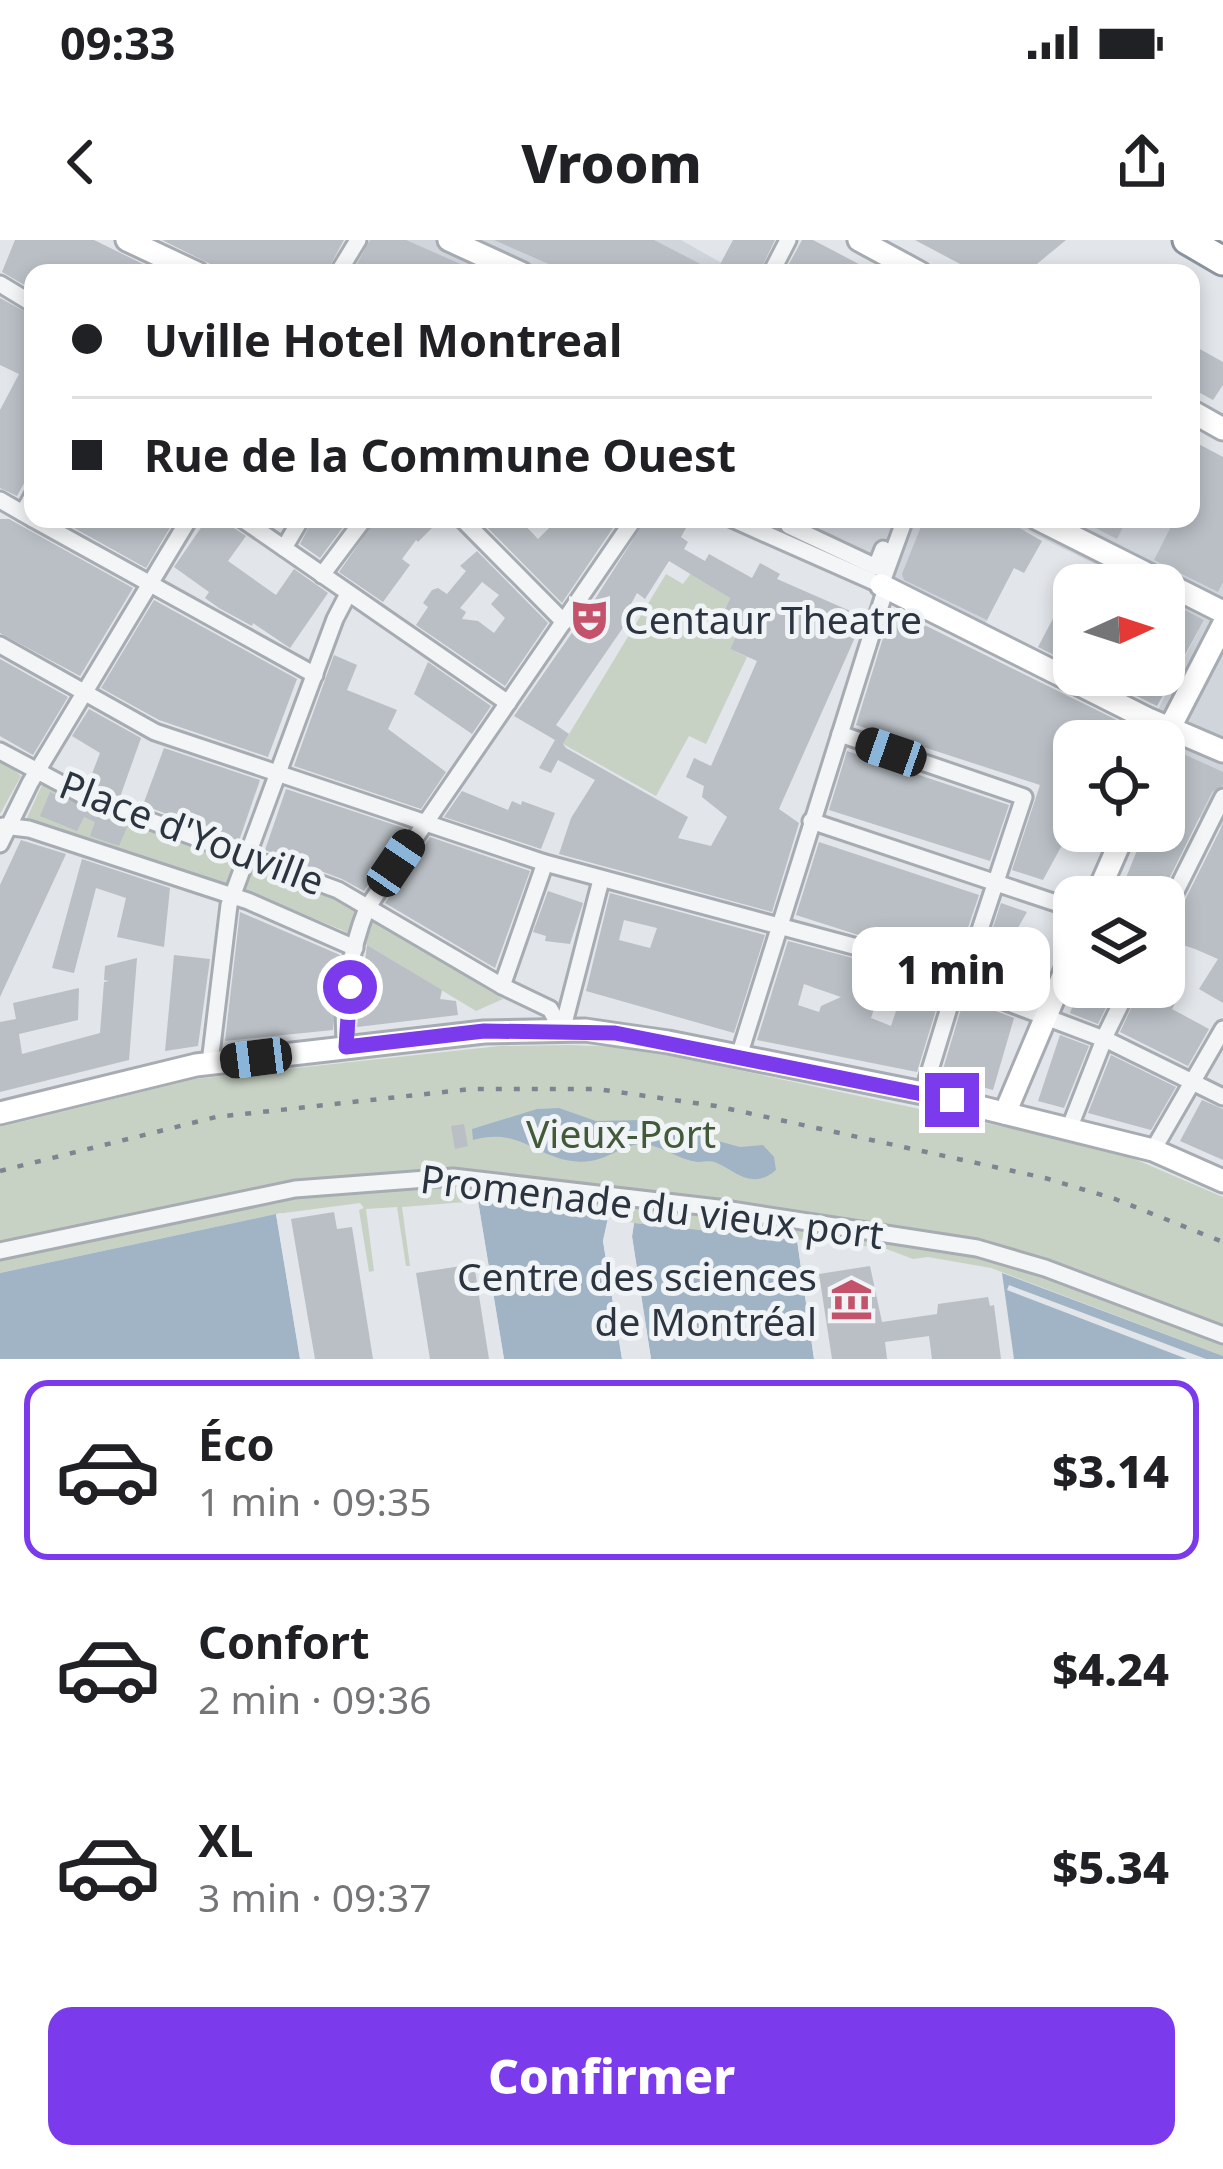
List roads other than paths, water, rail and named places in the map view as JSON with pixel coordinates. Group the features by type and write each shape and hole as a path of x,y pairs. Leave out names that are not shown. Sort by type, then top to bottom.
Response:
{"highway":[{"path":"1186,240 1223,261"}],"street":[{"path":"127,240 157,264"},
{"path":"449,240 501,264"},
{"path":"859,240 903,264"},
{"path":"50,528 315,675"},
{"path":"0,844 4,826 184,528"},
{"path":"255,528 508,703"},
{"path":"284,548 296,528"},
{"path":"322,575 357,528"},
{"path":"471,528 564,622"},
{"path":"346,1047 344,1026 355,948 367,908 628,528"},
{"path":"751,528 884,587 1140,720"},
{"path":"773,538 778,528"},
{"path":"793,528 876,567 891,528"},
{"path":"739,1056 902,528"},
{"path":"1056,528 1223,612"},
{"path":"210,1063 231,896 348,594"},
{"path":"1174,720 1223,625"},
{"path":"0,645 155,732 545,863 778,924 959,981 1104,1039 1223,1097"},
{"path":"840,734 1024,796 923,1093"},
{"path":"1185,739 1223,751"},
{"name":"Place d'Youville","path":"0,751 88,798 320,882 550,1009 562,1030"},
{"path":"1184,876 1223,797"},
{"path":"812,821 1053,902"},
{"name":"Place d'Youville","path":"4,826 29,829 231,896 355,948"},
{"path":"502,986 545,863"},
{"path":"562,1030 601,880"},
{"path":"1005,1113 1053,1001"},
{"path":"1069,1129 1119,1008"},
{"path":"1153,1150 1223,1029"},
{"path":"0,1114 210,1063 484,1031 562,1030 615,1033 923,1093 1153,1150 1223,1181"},
{"name":"Promenade du vieux port","path":"0,1251 295,1189 454,1177 718,1208 977,1248 1045,1268 1223,1335"}],"water":[{"path":"559,1108 596,1121 641,1120 656,1132 682,1131 740,1147 763,1145 774,1157 776,1170 753,1179 714,1162 691,1161 644,1144 584,1162 503,1137 473,1140 472,1129 537,1109"},
{"path":"478,1201 608,1218 603,1241 622,1359 504,1359"},
{"path":"276,1214 300,1359 0,1359 0,1273"},
{"path":"634,1223 797,1240 814,1359 651,1359 632,1237"},
{"path":"1002,1273 1223,1356 1223,1359 1014,1359"}],"railway":[{"path":"0,1171 216,1117 471,1089 597,1089 716,1106 1045,1178 1115,1199 1223,1242"}],"place":[{"name":"Centaur Theatre","path":"590,620"},
{"name":"Centre des sciences de Montréal","path":"851,1299"}],"park label":[{"name":"Vieux-Port","path":"621,1134"}]}
